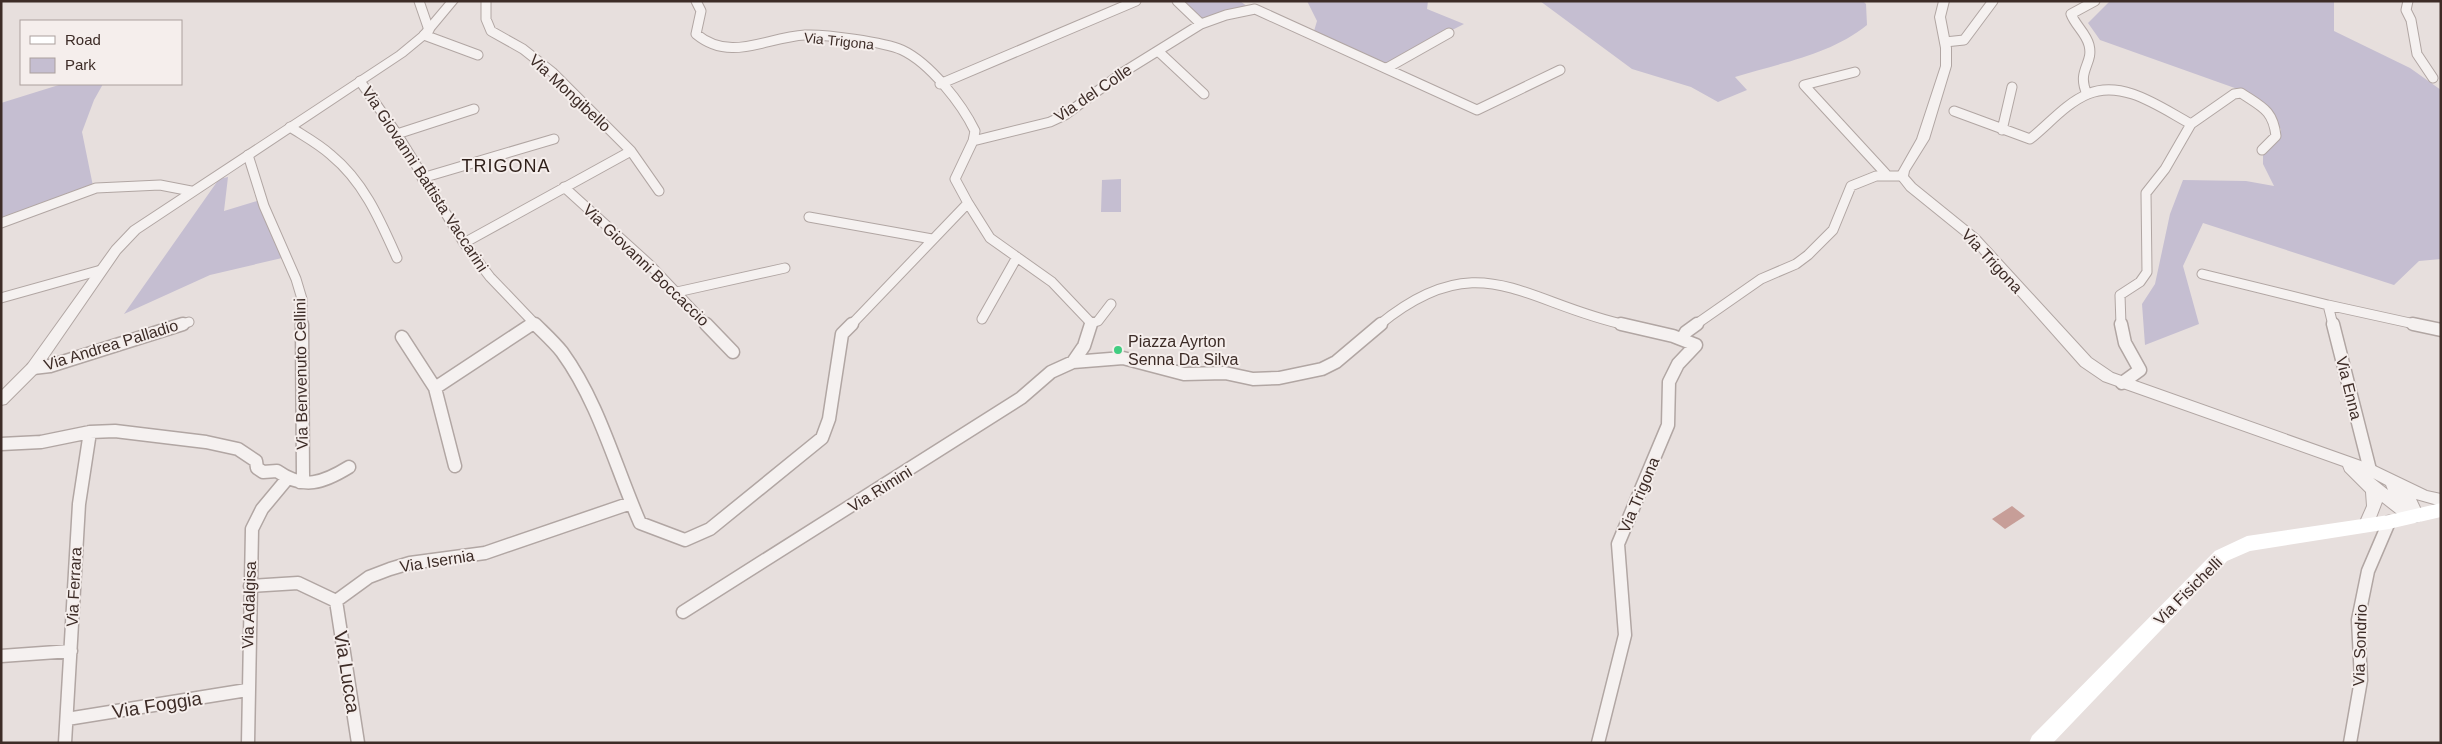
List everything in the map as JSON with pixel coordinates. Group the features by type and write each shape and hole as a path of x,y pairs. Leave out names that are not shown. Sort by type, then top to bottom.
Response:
{"main road":[{"name":"Via Fisichelli","path":"2039,743 2221,556 2247,544 2389,522 2441,510"}],"street":[{"path":"420,1 420,8 428,20 426,32"},
{"path":"1,400 33,368 101,270 116,250 136,230 191,191 401,54 426,32 453,1"},
{"name":"Via Mongibello","path":"486,1 486,20 491,31 523,49 552,72 631,151 659,191"},
{"name":"Via Trigona","path":"696,1 701,11 696,34 714,46 728,48 756,46 806,35 891,47 909,54 962,108 975,131 973,141"},
{"path":"940,84 1136,1"},
{"path":"1177,1 1201,24"},
{"path":"1073,362 1123,358 1164,367 1184,374 1225,373 1253,379 1279,378 1322,369 1336,362 1414,300 1436,288 1451,284 1470,283 1521,290 1618,324 1682,338 1686,332 1716,309 1761,279 1796,264 1808,255 1833,230 1851,186 1886,174 1902,176 1905,165 1923,139 1944,75 1946,66 1945,42 1940,17 1944,1"},
{"path":"1945,42 1964,40 1993,1"},
{"path":"2087,94 2081,84 2081,78 2089,55 2089,46 2071,14 2095,1"},
{"path":"2408,1 2406,10 2411,20 2417,54 2433,78"},
{"name":"Via del Colle","path":"973,141 1035,126 1065,115 1122,73 1201,24 1226,14 1255,9 1477,110 1560,70"},
{"path":"426,32 478,55"},
{"path":"1387,68 1449,33"},
{"path":"1158,51 1204,94"},
{"path":"1855,72 1804,86 1886,174"},
{"name":"Via Giovanni Battista Vaccarini","path":"360,81 396,134 464,243 490,277 561,351 586,392 604,431 640,523 664,534 685,540 701,535 822,438 830,419 842,334 932,239"},
{"path":"2002,130 2012,87"},
{"path":"1954,111 2030,140 2087,94 2109,90 2124,92 2191,124"},
{"path":"2122,384 2140,370 2126,348 2119,319 2120,295 2140,282 2147,272 2146,193 2165,169 2191,124 2234,94 2246,95 2267,110 2274,121 2276,136 2262,150"},
{"path":"396,134 474,110"},
{"path":"290,127 337,159 358,181 377,211 397,258"},
{"path":"422,178 554,139"},
{"path":"973,141 955,179 990,238 1056,286 1091,323"},
{"path":"464,243 631,151"},
{"name":"Via Benvenuto Cellini","path":"248,155 264,206 296,279 302,299 303,477 300,482"},
{"name":"Via Trigona","path":"1902,176 1912,187 1974,238 2086,362 2108,377 2122,384 2342,460 2373,476"},
{"path":"1,223 96,188 160,185 191,191"},
{"name":"Via Giovanni Boccaccio","path":"564,187 677,292 730,348"},
{"path":"809,217 932,239 968,203"},
{"path":"982,319 1017,257"},
{"path":"677,292 785,268"},
{"path":"1,298 101,270"},
{"path":"2202,274 2441,330"},
{"path":"1091,323 1098,321 1111,304"},
{"name":"Via Enna","path":"2328,305 2373,476"},
{"name":"Via Andrea Palladio","path":"33,368 50,366 189,322"},
{"path":"435,388 533,323"},
{"path":"1073,362 1084,346 1091,323"},
{"path":"402,337 435,388 455,466"},
{"name":"Via Trigona","path":"1598,743 1625,635 1618,544 1668,425 1669,382 1678,364 1696,345 1682,338"},
{"name":"Via Rimini","path":"684,612 1021,398 1051,372 1073,362"},
{"path":"1,444 41,442 90,432 115,430 206,442 238,449 256,460 257,468 263,472 277,471 286,479 300,482 321,482 348,467"},
{"name":"Via Ferrara","path":"65,743 79,504 90,432"},
{"path":"2373,476 2424,496 2441,500"},
{"path":"2373,476 2401,509 2416,516"},
{"path":"2367,524 2376,507 2373,476"},
{"name":"Via Adalgisa","path":"248,743 247,690 252,529 262,509 286,479"},
{"name":"Via Isernia","path":"336,601 369,577 390,569 410,563 485,553 631,503"},
{"name":"Via Sondrio","path":"2350,743 2361,680 2358,620 2362,596 2368,571 2389,522"},
{"path":"250,586 298,583 328,599 336,601"},
{"name":"Via Lucca","path":"336,601 358,743"},
{"path":"1,656 71,651"},
{"name":"Via Foggia","path":"67,720 247,690"}],"green space":[{"path":"1181,1 1240,1 1248,7 1201,21"},
{"path":"1307,1 1428,1 1427,9 1464,24 1385,64 1314,31 1317,21"},
{"path":"1540,1 1863,1 1866,4 1867,25 1853,35 1821,51 1735,77 1747,90 1718,102 1691,87 1632,69"},
{"path":"2110,1 2334,1 2334,31 2410,68 2441,90 2441,259 2419,261 2394,285 2203,223 2183,266 2199,324 2145,345 2142,304 2155,284 2170,214 2183,180 2246,181 2274,186 2263,164 2263,154 2274,145 2281,130 2277,121 2246,92 2100,40 2088,23"},
{"path":"59,85 102,85 94,100 82,132 93,186 1,220 1,103"},
{"path":"228,177 224,211 257,201 282,258 210,275 124,314 219,179"},
{"path":"1121,179 1121,212 1101,212 1102,180"}],"shaded area":[{"path":"2012,506 2025,516 2005,529 1992,519"}],"place":[{"name":"Piazza Ayrton Senna Da Silva","path":"1118,350"}],"district":[{"name":"TRIGONA","path":"506,166"}]}
